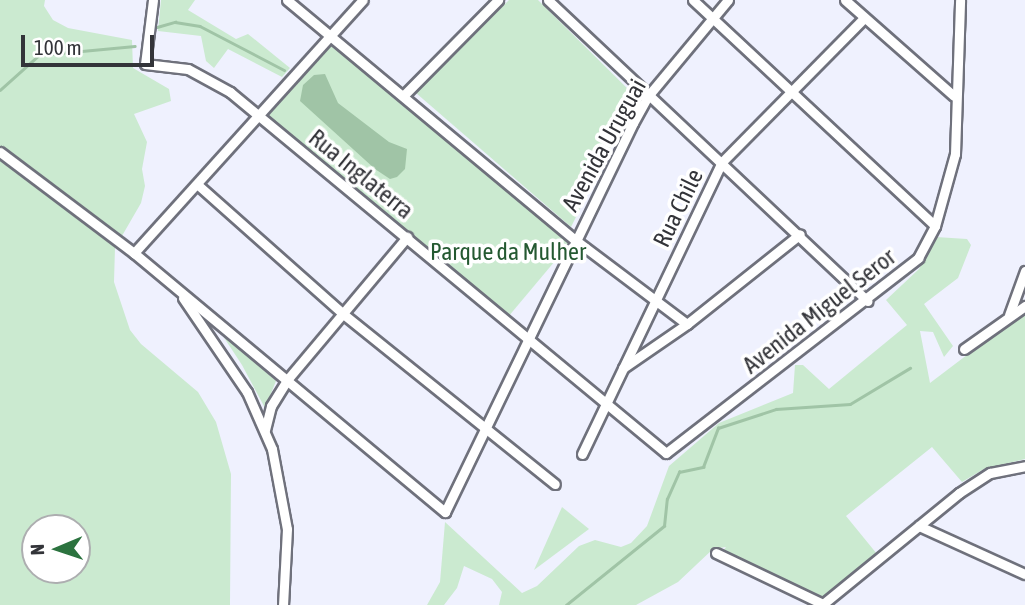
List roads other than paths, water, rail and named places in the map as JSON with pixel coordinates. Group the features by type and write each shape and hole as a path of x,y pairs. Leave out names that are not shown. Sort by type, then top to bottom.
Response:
{"street":[{"name":"Rua Inglaterra","path":"153,0 145,64 188,69 211,79 258,114 529,342 666,453"},
{"path":"287,0 574,239 687,324"},
{"path":"134,253 198,186 258,114 363,0"},
{"path":"404,95 498,0"},
{"path":"548,0 648,96 800,234 867,302"},
{"path":"693,0 935,226"},
{"name":"Avenida Uruguai","path":"287,380 445,512 529,342 574,239 648,96 728,0"},
{"path":"845,0 954,96"},
{"name":"Avenida Miguel Seror","path":"666,453 867,302 918,258 935,226 954,155 954,96 960,0"},
{"name":"Rua Chile","path":"582,454 605,401 722,162 791,89 864,18"},
{"path":"0,152 134,253 287,380"},
{"path":"198,186 342,313 555,484"},
{"path":"621,369 687,324 800,234"},
{"path":"265,430 271,406 287,380 407,237"},
{"path":"1009,315 1025,271"},
{"path":"173,286 218,346 265,430 285,510 283,605"},
{"path":"964,349 1025,306"},
{"path":"716,553 824,604 919,526 990,473 1025,466"},
{"path":"919,526 1025,574"}],"waterway":[{"path":"157,27 175,22 200,26 284,70"},
{"path":"0,90 39,55 135,46"},
{"path":"566,605 664,526 667,499 679,472 703,467 718,428 776,409 850,404 910,368"}],"park label":[{"name":"Parque da Mulher","path":"508,252"}]}
